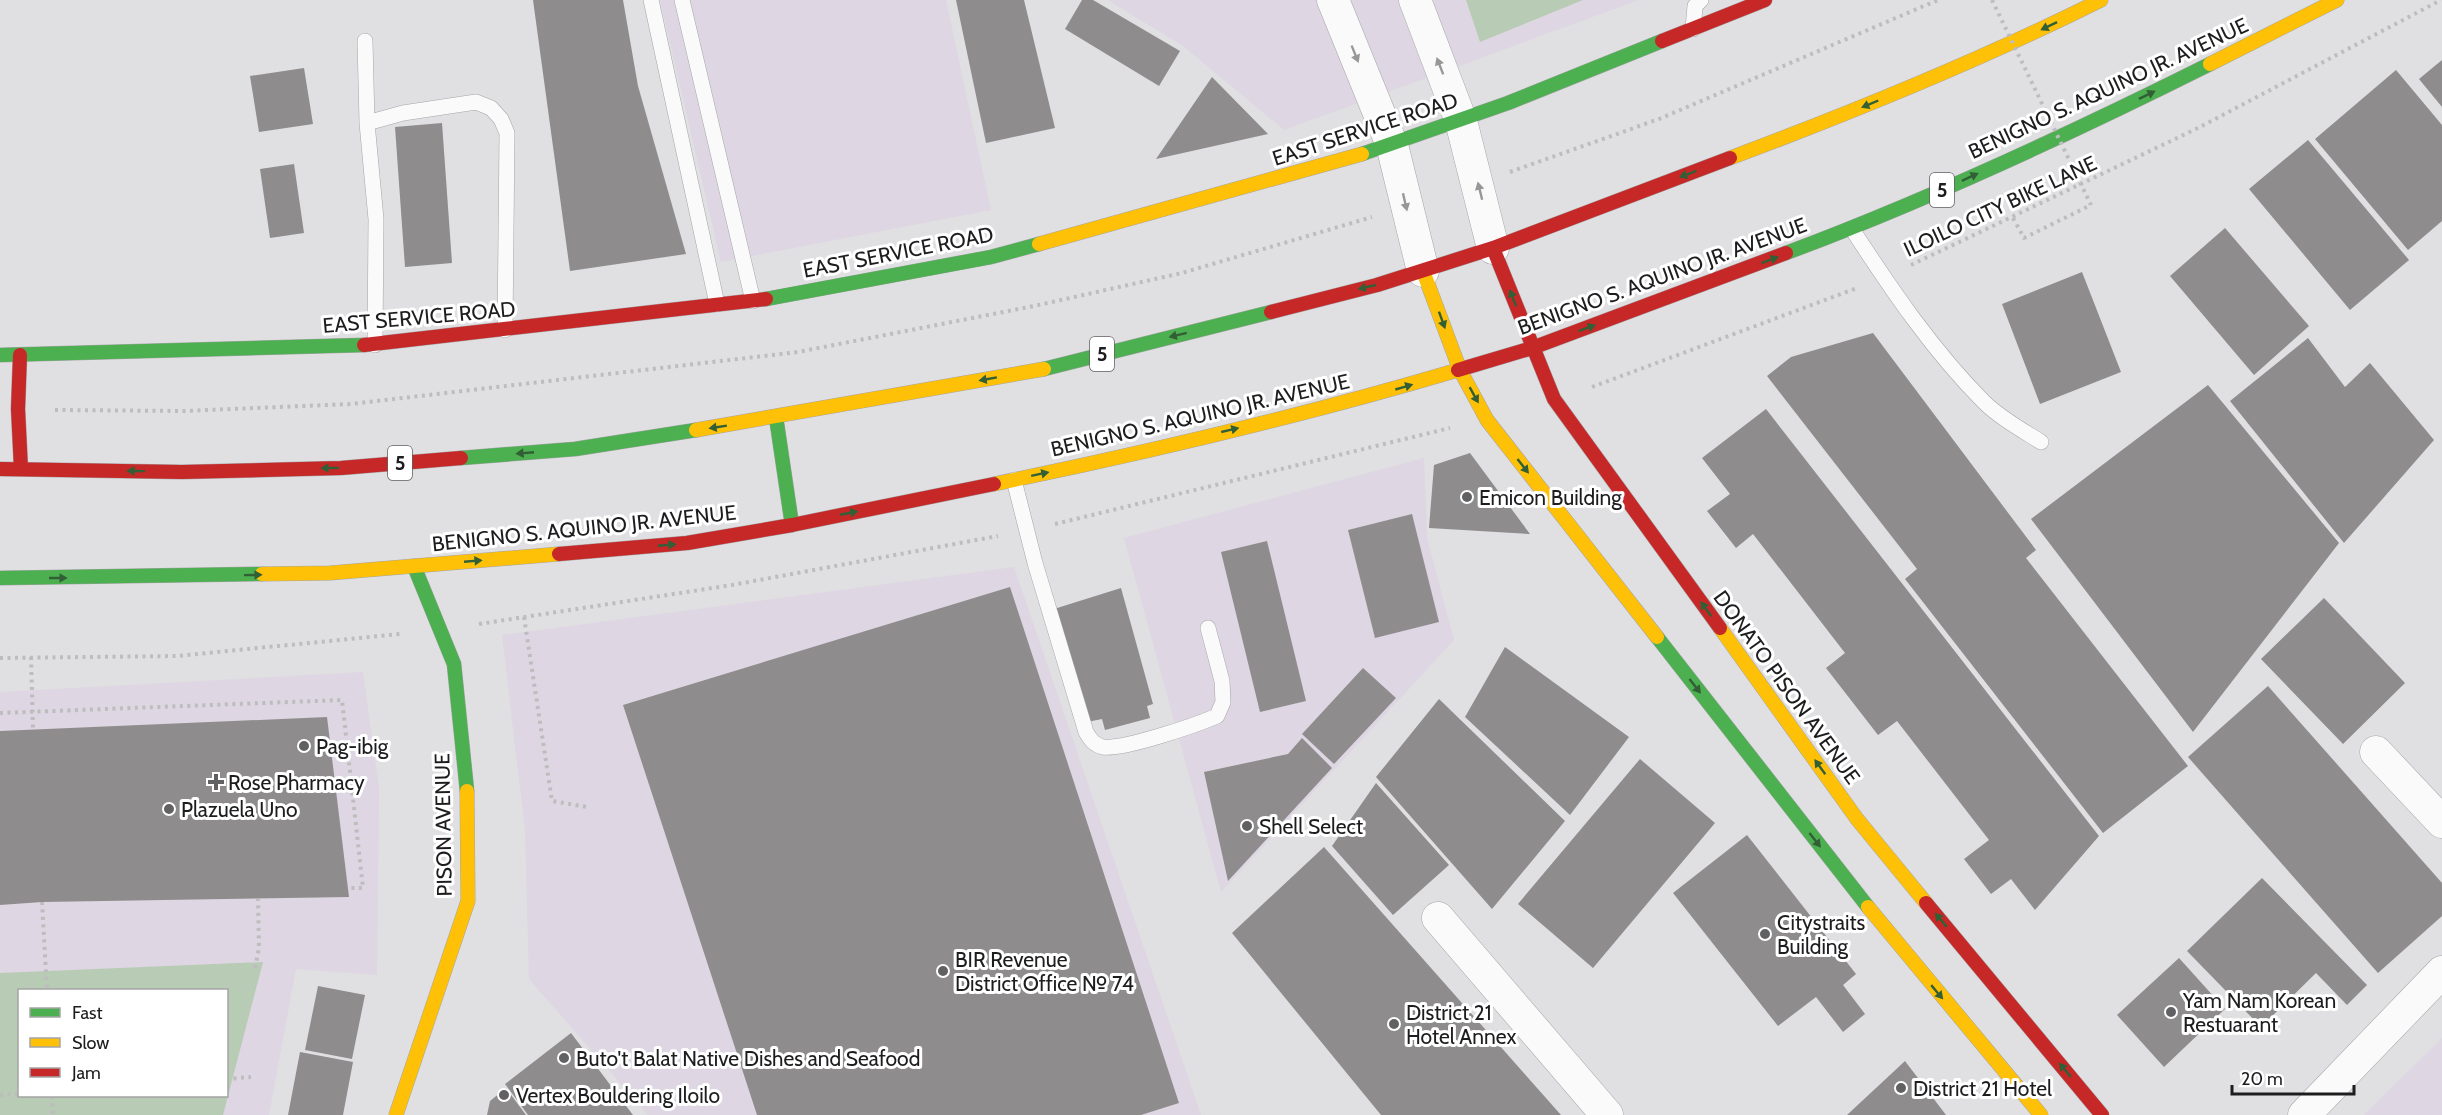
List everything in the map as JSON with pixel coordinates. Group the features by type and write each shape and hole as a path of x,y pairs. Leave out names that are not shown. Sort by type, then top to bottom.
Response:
{"main road":[{"name":"EAST SERVICE ROAD","path":"0,355 375,345 753,301 991,257 1308,171 1392,145 1461,121 1765,0"},
{"name":"5","path":"0,469 182,472 341,468 575,449 776,417 1047,368 1377,285 1493,248 1839,117 2045,28 2101,0"},
{"name":"BENIGNO S. AQUINO JR. AVENUE","path":"0,578 330,573 687,543 792,525 1014,480 1347,403 1532,348 1878,219 2138,100 2337,0"},
{"name":"DONATO PISON AVENUE","path":"1493,248 1554,399 1857,819 2102,1115"},
{"path":"1423,271 1460,370 1487,420 1893,941 2041,1115"},
{"path":"20,355 18,409 21,469"},
{"path":"776,417 792,525"},
{"name":"PISON AVENUE","path":"396,1115 468,902 467,778 453,664 414,566"}],"street":[{"path":"1333,0 1392,145 1423,271"},
{"path":"1415,0 1461,121 1493,248"},
{"path":"2376,752 2442,822"},
{"path":"1438,918 1607,1115"},
{"path":"2304,1115 2442,972"}],"lane":[{"path":"651,0 717,304"},
{"path":"682,0 753,301"},
{"path":"1693,29 1695,6 1701,0"},
{"path":"365,41 367,123 376,219 375,345"},
{"path":"367,123 403,113 476,102 490,108 501,119 507,133 505,330"},
{"path":"1852,229 1884,278 1928,337 1985,403 2041,442"},
{"path":"1014,480 1035,562 1086,732 1091,742 1102,747 1113,747 1170,733 1217,716 1223,702 1222,681 1208,628"}],"path":[{"path":"1992,0 2091,205 2024,238 2013,218"},
{"name":"ILOILO CITY BIKE LANE","path":"1554,399 1620,378 1884,278 2198,128 2441,0"},
{"path":"524,617 552,801 588,807"},
{"path":"31,657 33,729"},
{"path":"0,713 342,700 363,888 348,888"},
{"path":"255,968 259,948 258,898"},
{"path":"42,902 47,989"},
{"path":"228,1079 251,1077"},
{"path":"0,1095 18,1094"},
{"path":"52,1097 53,1115"}],"shaded area":[{"path":"660,0 946,0 991,210 721,262"},
{"path":"1108,0 1639,0 1284,130 1183,46"},
{"path":"1424,458 1427,538 1454,640 1221,892 1124,538"},
{"path":"1014,567 1201,1115 648,1115 529,979 525,831 502,635"},
{"path":"363,672 379,789 377,975 296,969 269,1115 0,1115 0,692"},
{"path":"2442,1038 2442,1115 2364,1115"}],"green space":[{"path":"1466,0 1583,0 1480,42"},
{"path":"263,962 228,1096 228,989 18,989 18,1097 228,1097 223,1115 0,1115 0,973"}],"building":[{"path":"533,0 623,0 638,86 686,254 570,271"},
{"path":"956,0 1024,0 1055,128 986,143"},
{"path":"1082,0 1093,0 1180,51 1159,86 1065,29"},
{"path":"2442,60 2442,107 2419,79"},
{"path":"304,68 313,124 259,132 250,76"},
{"path":"2396,70 2442,125 2442,221 2408,250 2315,139"},
{"path":"1212,77 1268,134 1156,159"},
{"path":"442,123 452,263 405,267 395,127"},
{"path":"2308,140 2409,260 2350,310 2249,189"},
{"path":"294,164 304,233 270,238 260,169"},
{"path":"2225,228 2309,326 2254,375 2170,276"},
{"path":"2082,272 2121,372 2040,404 2002,304"},
{"path":"1873,333 2036,550 2026,558 2188,766 2103,833 1905,579 1917,569 1767,376 1791,357"},
{"path":"2308,338 2345,387 2370,363 2434,440 2344,543 2230,401"},
{"path":"2208,385 2339,543 2193,732 2031,519"},
{"path":"1766,409 2099,836 2035,910 2011,879 1991,894 1964,859 1989,840 1897,721 1878,735 1826,668 1845,653 1753,534 1736,548 1707,511 1730,494 1702,458"},
{"name":"Emicon Building","path":"1470,453 1530,534 1429,528 1434,465"},
{"path":"1412,514 1439,622 1375,638 1348,530"},
{"path":"1267,541 1306,701 1260,712 1221,552"},
{"path":"1010,587 1179,1103 1141,1115 757,1115 623,705"},
{"path":"1121,588 1153,704 1147,706 1150,718 1105,730 1102,719 1087,722 1054,609"},
{"path":"2324,598 2405,683 2343,744 2261,659"},
{"path":"1505,647 1629,737 1570,815 1465,717"},
{"path":"1363,668 1396,698 1334,764 1302,734"},
{"path":"2268,686 2442,883 2442,916 2378,973 2188,757"},
{"path":"1439,699 1565,821 1492,909 1376,777"},
{"name":"Plazuela Uno","path":"327,717 349,897 42,902 0,905 0,731"},
{"name":"Shell Select","path":"1302,738 1332,768 1228,881 1204,772 1288,754"},
{"path":"1640,759 1715,823 1593,968 1518,904"},
{"path":"1376,783 1449,865 1393,915 1332,846"},
{"name":"Citystraits Building","path":"1747,835 1856,974 1843,985 1865,1014 1843,1032 1816,997 1778,1026 1673,893"},
{"name":"District 21 Hotel Annex","path":"1324,847 1561,1115 1381,1115 1232,933"},
{"path":"2262,878 2367,985 2347,1005 2316,973 2261,1027 2187,951"},
{"name":"Yam Nam Korean Restuarant","path":"2179,958 2225,1009 2164,1067 2117,1015"},
{"path":"318,986 365,995 352,1059 305,1050"},
{"name":"Buto't Balat Native Dishes and Seafood","path":"571,1033 633,1115 528,1115 505,1084"},
{"path":"300,1052 353,1062 343,1115 288,1115"},
{"name":"District 21 Hotel","path":"1905,1061 1946,1115 1847,1115"},
{"name":"Vertex Bouldering Iloilo","path":"506,1088 526,1115 487,1115 490,1101"}],"traffic: fast":[{"path":"1362,154 1508,103 1662,41"},
{"path":"1786,253 2001,164 2210,64"},
{"path":"766,299 991,257 1039,244"},
{"path":"1044,369 1271,312"},
{"path":"0,355 364,345"},
{"path":"776,417 792,525"},
{"path":"461,458 575,449 696,430"},
{"path":"414,566 454,664 467,791"},
{"path":"0,578 262,574"},
{"path":"1657,637 1868,907"}],"traffic: slow":[{"path":"1730,158 1918,84 2101,0"},
{"path":"2210,64 2337,0"},
{"path":"1039,244 1362,154"},
{"path":"1423,271 1460,370 1487,420 1657,637"},
{"path":"696,430 1044,369"},
{"path":"994,484 1228,432 1458,370"},
{"path":"262,574 330,573 559,554"},
{"path":"1720,628 1857,819 1926,903"},
{"path":"396,1115 468,901 467,791"},
{"path":"1868,907 2041,1115"}],"traffic: jam":[{"path":"1662,41 1765,0"},
{"path":"1271,312 1377,285 1493,248 1730,158"},
{"path":"1493,248 1554,399 1720,628"},
{"path":"1458,370 1532,348 1786,253"},
{"path":"364,345 766,299"},
{"path":"20,355 18,409 21,469"},
{"path":"0,469 182,472 341,468 461,458"},
{"path":"559,554 687,543 792,525 994,484"},
{"path":"1926,903 2102,1115"}],"place":[{"name":"Emicon Building","path":"1467,497"},
{"name":"Pag-ibig","path":"304,746"},
{"name":"Rose Pharmacy","path":"216,782"},
{"name":"Plazuela Uno","path":"169,809"},
{"name":"Shell Select","path":"1247,826"},
{"name":"Citystraits Building","path":"1765,934"},
{"name":"BIR Revenue District Office № 74","path":"943,971"},
{"name":"Yam Nam Korean Restuarant","path":"2171,1012"},
{"name":"District 21 Hotel Annex","path":"1394,1024"},
{"name":"Buto't Balat Native Dishes and Seafood","path":"564,1058"},
{"name":"District 21 Hotel","path":"1901,1088"},
{"name":"Vertex Bouldering Iloilo","path":"504,1095"}]}
